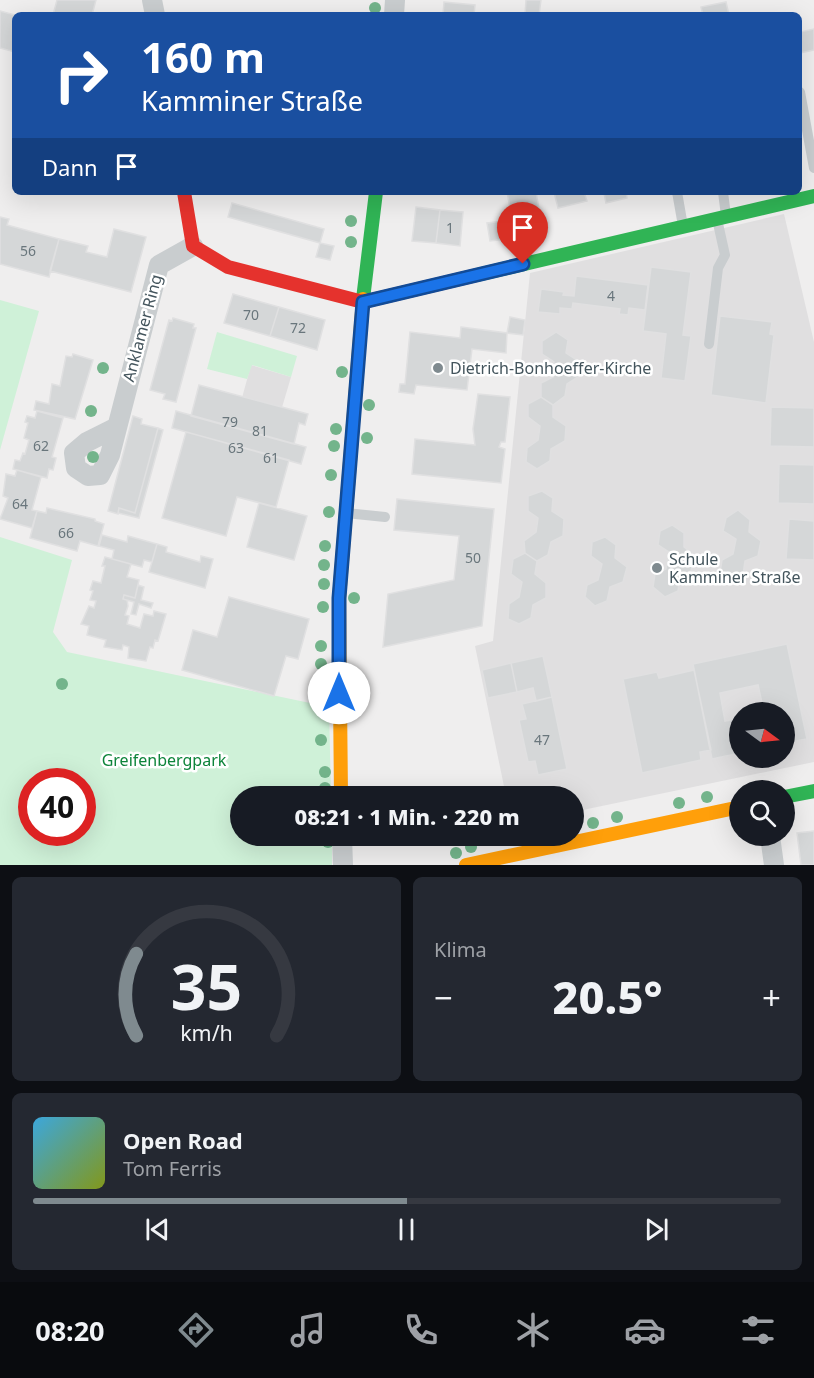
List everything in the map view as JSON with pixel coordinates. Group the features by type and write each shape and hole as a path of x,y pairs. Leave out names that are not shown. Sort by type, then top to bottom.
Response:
{"street":[{"path":"184,195 193,246 228,267 363,302 722,218 780,198 814,196"},
{"path":"341,786 339,598 363,302 376,195"},
{"name":"Anklamer Ring","path":"115,428 159,265 193,246"},
{"path":"795,795 814,791"},
{"path":"466,865 729,809"},
{"path":"342,846 343,865"},
{"path":"771,846 774,865"}],"lane":[{"path":"802,103 814,168"},
{"path":"678,195 683,226"},
{"path":"709,344 718,268 725,255 723,195"},
{"path":"346,513 385,517"}],"shaded area":[{"name":"Schule Kamminer Straße","path":"784,214 814,342 814,762 795,766 795,702 729,702 729,768 785,768 584,810 584,786 504,786 475,646 493,641 530,273"},
{"path":"251,365 291,377 273,438 234,427"}],"green space":[{"path":"0,300 39,311 0,450"},
{"path":"217,332 297,356 291,377 252,365 247,379 207,369"},
{"name":"Greifenbergpark","path":"0,537 72,560 53,632 67,652 329,707 331,786 230,786 230,846 332,846 332,865 0,865"}],"building":[{"path":"57,0 96,0 93,12 54,12"},
{"path":"526,0 541,0 539,12 525,12"},
{"path":"444,2 475,5 474,12 443,12"},
{"path":"726,2 728,12 702,12 701,7"},
{"path":"0,11 12,14 12,51 0,48"},
{"path":"814,29 814,50 802,53 802,32"},
{"path":"508,195 537,195 541,220 513,225"},
{"path":"555,195 585,195 587,201 558,208"},
{"path":"604,195 626,195 627,198 606,203"},
{"path":"232,203 324,229 320,243 228,217"},
{"path":"416,207 440,210 436,243 412,241"},
{"path":"440,210 463,212 460,246 436,243"},
{"path":"0,217 9,219 7,225 59,239 49,277 0,264"},
{"path":"504,221 507,239 490,241 487,223"},
{"path":"114,229 146,237 131,292 50,271 59,239 88,246 86,252 107,257"},
{"path":"320,243 334,246 330,260 316,257"},
{"path":"651,267 691,272 683,335 691,336 685,381 661,378 666,334 643,331"},
{"path":"576,276 648,285 645,310 629,308 628,315 619,314 620,309 573,303 572,309 560,308 560,314 538,312 541,289 564,292 563,295 574,296"},
{"path":"233,294 279,307 270,336 224,323"},
{"path":"279,307 325,320 317,350 270,336"},
{"path":"720,316 772,322 770,334 774,335 766,403 711,395"},
{"path":"510,317 525,320 523,335 507,333"},
{"path":"173,318 194,324 193,328 196,328 176,402 163,399 165,394 150,390 169,320 172,321"},
{"name":"Dietrich-Bonhoeffer-Kirche","path":"461,327 507,333 506,353 472,349 467,390 416,385 414,394 399,392 400,384 405,384 410,332 460,338"},
{"path":"556,332 568,340 566,353 580,362 578,377 567,384 565,396 553,405 541,397 541,383 553,377 554,362 542,354 542,341"},
{"path":"73,354 93,360 75,419 34,410 36,401 49,404 52,384 60,386 66,356 72,357"},
{"path":"199,385 308,414 305,425 299,423 294,444 191,416"},
{"path":"478,394 510,397 505,442 501,442 499,447 505,449 501,483 412,474 415,439 475,445 473,429"},
{"path":"541,397 553,405 553,417 566,426 565,441 551,449 550,461 537,469 526,462 527,448 538,440 540,426 528,417 528,404"},
{"path":"771,407 814,408 814,447 770,446"},
{"path":"37,411 63,418 52,457 56,458 53,470 49,469 47,478 13,469 15,460 20,461 23,453 25,454 29,440 24,438 28,423 25,422 27,416 35,418"},
{"path":"176,411 306,447 301,464 172,428"},
{"path":"133,416 142,419 141,424 158,428 135,513 119,508 118,514 108,511"},
{"path":"158,428 163,430 139,518 118,513 119,508 135,513"},
{"path":"186,432 289,460 276,507 237,497 226,536 162,518"},
{"path":"779,464 814,465 814,504 778,503"},
{"path":"17,470 41,477 32,510 37,511 32,528 0,519 8,498 3,496 6,474 15,476"},
{"path":"542,491 553,498 552,511 564,519 563,536 551,542 548,555 537,561 525,553 524,541 536,532 538,518 528,511 528,496"},
{"path":"397,499 494,509 482,626 383,647 388,594 454,580 459,536 394,530"},
{"path":"259,503 307,516 294,560 247,547"},
{"path":"47,508 95,519 104,524 98,546 80,541 77,551 30,538 37,511 46,513"},
{"path":"738,510 750,520 749,532 761,541 758,556 745,561 743,575 731,581 720,573 722,560 733,554 736,539 723,531 726,518"},
{"path":"789,519 814,521 814,560 786,559"},
{"path":"672,525 684,533 684,547 695,556 691,571 680,575 678,591 665,597 653,587 655,574 666,569 669,552 658,545 660,531"},
{"path":"102,535 127,542 128,536 157,544 152,562 144,560 142,567 112,559 114,550 99,546"},
{"path":"605,537 616,545 615,558 627,567 623,582 610,587 607,601 595,606 585,597 587,585 598,580 602,564 591,556 592,542"},
{"path":"157,544 167,547 166,552 200,562 201,556 213,559 205,588 149,572"},
{"path":"525,553 537,561 535,574 546,583 546,598 533,605 531,618 519,624 508,619 509,604 519,597 522,582 511,574 513,559"},
{"path":"105,557 131,564 127,577 139,580 135,598 124,595 123,599 127,600 128,606 125,615 129,616 127,624 140,628 144,614 153,616 154,611 166,614 158,641 155,640 153,648 150,647 146,661 128,658 129,647 123,645 122,650 104,647 106,640 87,635 89,626 81,624 89,606 94,608 96,601 90,600 93,591 90,590 93,581 101,583"},
{"path":"138,585 144,587 141,600 153,603 151,608 139,604 136,615 131,614 134,602 123,599 124,595 135,598"},
{"path":"229,597 309,619 298,659 286,656 274,696 182,670 193,630 217,637"},
{"path":"787,644 807,739 795,741 795,702 762,702 758,685 720,693 725,721 729,720 729,755 712,759 693,664"},
{"path":"543,656 552,697 536,701 533,688 517,692 511,663"},
{"path":"511,663 517,692 488,698 482,670"},
{"path":"694,670 711,750 700,752 701,760 642,773 623,679 657,672 659,678"},
{"path":"552,697 567,769 538,775 535,761 528,762 519,720 526,719 522,704"},
{"path":"814,831 814,865 801,865 797,833"}],"traffic: fast":[{"path":"363,299 376,195"},
{"path":"477,275 814,196"},
{"path":"795,795 814,791"}],"traffic: slow":[{"path":"341,786 339,599 363,299"},
{"path":"466,865 729,809"}],"traffic: jam":[{"path":"184,195 193,246 228,267 363,302 477,275"}],"place":[{"name":"Dietrich-Bonhoeffer-Kirche","path":"438,368"},
{"name":"Schule Kamminer Straße","path":"657,568"}],"route":[{"path":"339,693 339,598 363,302 523,264"}]}
